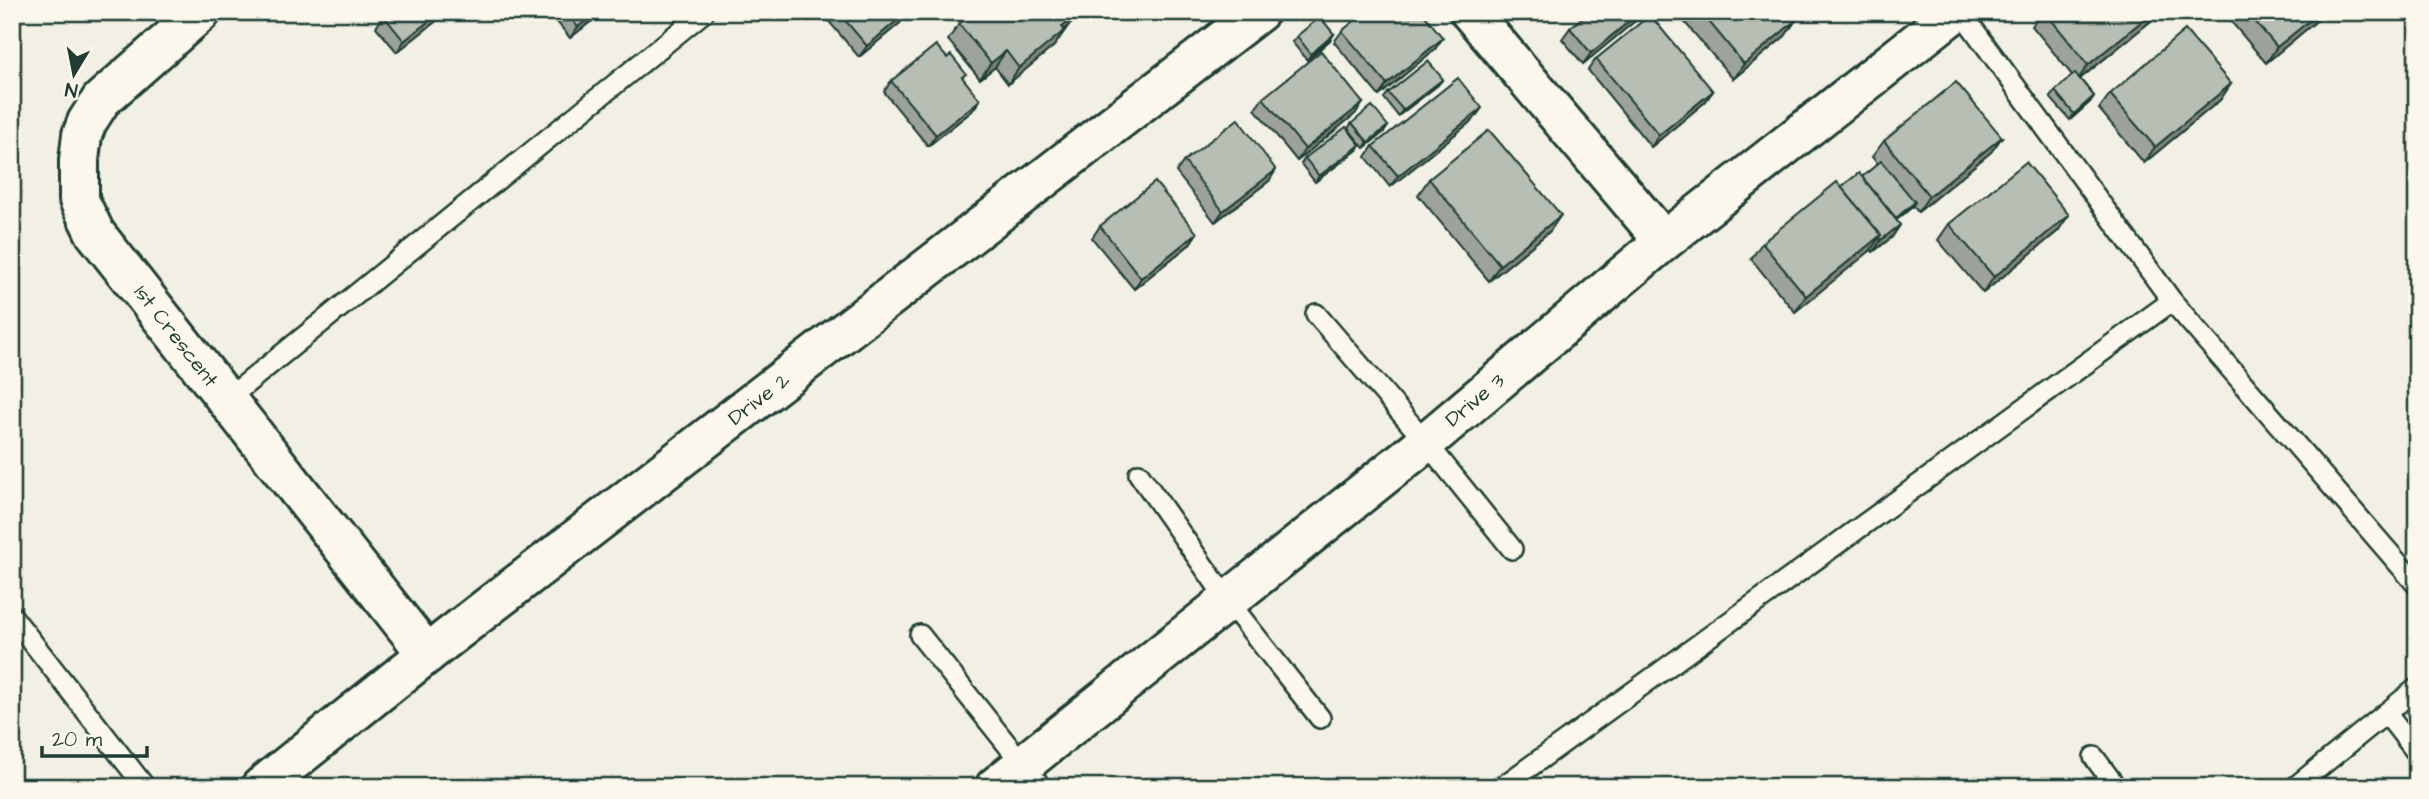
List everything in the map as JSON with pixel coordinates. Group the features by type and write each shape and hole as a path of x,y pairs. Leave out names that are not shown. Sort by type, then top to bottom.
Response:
{"street":[{"name":"1st Crescent","path":"201,12 101,100 82,135 79,200 95,233 427,654"},
{"name":"Drive 2","path":"261,787 427,654 1259,12"},
{"path":"1471,12 1664,241"},
{"name":"Drive 3","path":"1019,779 1228,601 1426,442 1664,241 1955,12"}],"lane":[{"path":"226,400 704,12"},
{"path":"1961,12 2172,301 2417,585"},
{"path":"1502,787 2172,301"},
{"path":"1316,314 1426,442 1512,549"},
{"path":"1139,474 1228,601 1320,718"},
{"path":"12,617 145,787"},
{"path":"920,635 1019,779"},
{"path":"2295,787 2417,688"},
{"path":"2386,713 2417,753"},
{"path":"2094,757 2116,787"}],"building":[{"path":"389,12 440,12 404,41 384,16"},
{"path":"566,12 596,12 578,27"},
{"path":"838,12 907,12 867,46"},
{"path":"973,12 1071,12 1075,17 1062,27 1065,30 1019,68 1006,51 991,63 959,24"},
{"path":"1365,12 1422,12 1443,38 1387,84 1342,31"},
{"path":"1589,12 1640,12 1591,53 1570,28"},
{"path":"1701,12 1790,12 1796,20 1744,64"},
{"path":"2045,12 2153,12 2088,65"},
{"path":"2247,12 2320,12 2277,47"},
{"path":"1650,15 1713,91 1659,135 1596,59"},
{"path":"1320,17 1334,34 1311,54 1297,36"},
{"path":"2185,30 2231,84 2155,147 2110,94"},
{"path":"936,45 947,58 951,55 966,74 962,77 980,100 936,135 891,81"},
{"path":"1321,51 1363,103 1305,149 1263,98"},
{"path":"1428,61 1443,79 1403,110 1388,93"},
{"path":"2075,73 2094,96 2074,114 2055,91"},
{"path":"1458,78 1482,108 1398,176 1373,146"},
{"path":"1956,82 2002,137 1929,196 1884,141"},
{"path":"1372,106 1388,126 1368,142 1352,123"},
{"path":"1238,119 1276,170 1223,211 1184,161"},
{"path":"1346,127 1360,145 1319,176 1305,158"},
{"path":"1489,130 1561,215 1500,265 1429,179"},
{"path":"1881,161 1915,202 1896,218 1862,177"},
{"path":"2026,162 2069,215 1994,277 1949,224"},
{"path":"1859,173 1900,225 1881,240 1881,235 1841,187"},
{"path":"1155,182 1197,233 1141,278 1100,226"},
{"path":"1837,182 1881,235 1806,296 1762,243"}]}
